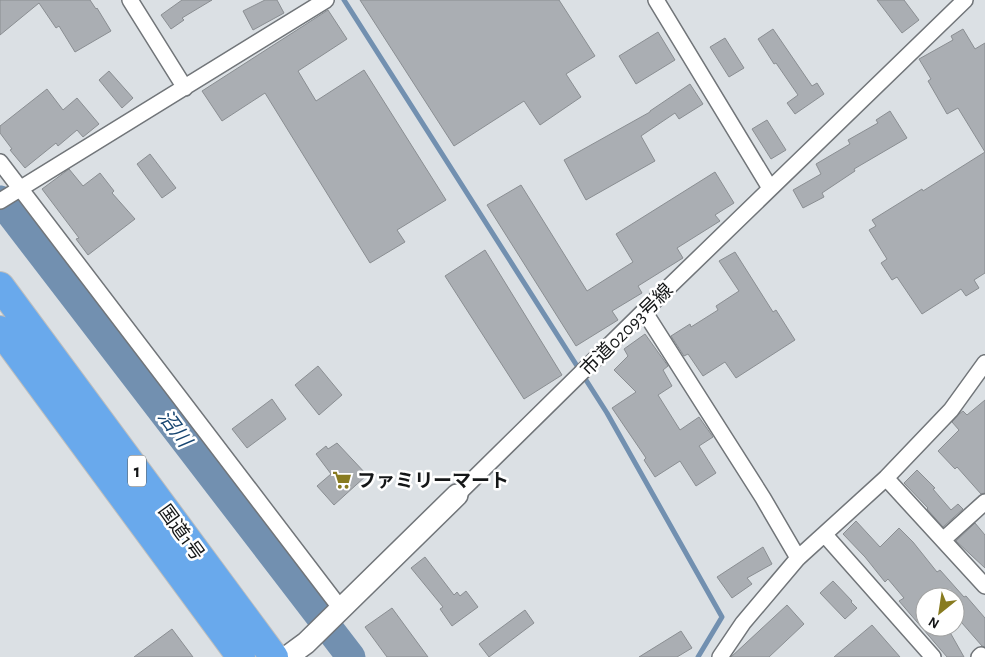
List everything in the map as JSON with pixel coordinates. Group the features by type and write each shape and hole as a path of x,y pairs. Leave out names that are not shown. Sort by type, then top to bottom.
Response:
{"highway":[{"name":"国道1号","path":"0,286 274,657"},
{"name":"国道1号","path":"0,330 241,657"}],"street":[{"path":"130,0 185,88"},
{"path":"0,201 326,0"},
{"path":"656,0 770,188"},
{"name":"市道02093号線","path":"287,657 306,643 339,611 958,3"},
{"path":"0,162 17,190 339,611"},
{"path":"644,311 763,498 798,558"},
{"path":"720,657 743,623 798,558 886,478 950,410 985,363"},
{"path":"886,478 944,539 985,586"},
{"path":"944,539 985,502"},
{"path":"825,535 933,657"},
{"path":"979,657 981,655 983,657"}],"building":[{"path":"0,0 90,0 111,31 75,52 59,26 56,28 39,3 0,35"},
{"path":"182,0 212,0 182,18 184,20 171,29 161,15"},
{"path":"265,0 277,0 284,13 253,30 243,11"},
{"path":"360,0 559,0 595,56 566,74 581,97 540,125 524,101 454,146"},
{"path":"877,0 904,0 919,20 902,33"},
{"path":"328,10 347,39 298,71 316,101 364,70 446,200 397,230 405,242 370,263 265,93 222,121 202,91"},
{"path":"773,29 812,86 817,83 824,94 795,114 787,103 798,95 776,63 774,64 758,39"},
{"path":"963,29 975,49 985,43 985,152 958,108 947,114 928,81 931,79 919,59 953,40 951,36"},
{"path":"658,32 675,60 636,84 619,56"},
{"path":"725,38 744,68 729,77 710,47"},
{"path":"109,71 133,98 122,108 99,80"},
{"path":"690,84 703,104 679,119 675,113 641,136 655,161 586,200 564,160 650,112"},
{"path":"47,89 63,110 77,98 99,124 83,137 77,130 58,146 56,143 25,168 10,150 12,149 0,133 0,126"},
{"path":"890,111 907,138 854,169 855,171 822,193 824,197 803,208 793,190 821,174 816,164 850,144 848,140 878,123 876,120"},
{"path":"767,120 786,150 771,159 752,129"},
{"path":"985,152 985,273 974,280 979,288 966,296 961,289 922,314 897,277 892,280 881,263 887,259 869,230 876,226 872,220"},
{"path":"150,154 176,188 162,198 137,164"},
{"path":"69,169 83,186 100,173 114,191 112,193 135,219 88,255 76,239 79,238 42,189"},
{"path":"715,172 734,203 715,215 720,221 677,248 683,258 638,286 642,293 612,311 618,320 576,346 487,205 521,185 587,291 633,262 616,234"},
{"path":"485,250 562,375 524,399 445,276"},
{"path":"735,252 773,312 776,310 795,340 736,378 725,362 703,376 688,354 684,356 671,336 690,324 691,327 718,310 716,306 739,291 719,261"},
{"path":"645,334 668,366 663,370 672,386 658,395 680,430 699,417 713,437 699,446 716,473 696,486 680,461 655,477 644,460 646,458 612,408 636,392 614,370 628,356 624,349"},
{"path":"318,366 342,395 319,415 295,385"},
{"path":"272,399 286,419 247,448 232,429"},
{"path":"985,400 985,493 981,494 957,467 955,469 938,451 959,430 952,422 959,414 963,411 967,415"},
{"path":"337,443 367,475 334,505 317,486 331,474 316,454 326,446 328,449"},
{"path":"917,470 935,488 933,489 951,510 958,504 963,509 943,527 904,483"},
{"path":"856,521 880,547 899,528 937,572 940,570 955,587 915,587 915,620 899,601 904,598 888,579 885,582 843,534"},
{"path":"975,523 985,535 985,568 956,541"},
{"path":"763,547 772,564 747,578 752,584 732,598 717,577"},
{"path":"425,557 454,595 457,592 460,596 466,591 478,607 452,626 440,609 443,607 411,568"},
{"path":"833,581 857,608 845,619 820,593"},
{"path":"966,596 985,618 985,647 965,626"},
{"path":"787,605 804,624 769,657 731,657"},
{"path":"392,608 428,657 387,657 365,627"},
{"path":"525,610 534,623 489,657 479,644"},
{"path":"872,625 900,657 834,657"},
{"path":"172,629 193,657 134,657"},
{"path":"681,631 692,648 677,657 639,657"},
{"path":"930,637 953,637 964,657 947,657"}],"waterway":[{"path":"344,0 607,413 722,617 698,657"},
{"name":"沼川","path":"0,200 351,657"}],"place":[{"name":"ファミリーマート","path":"342,480"}]}
